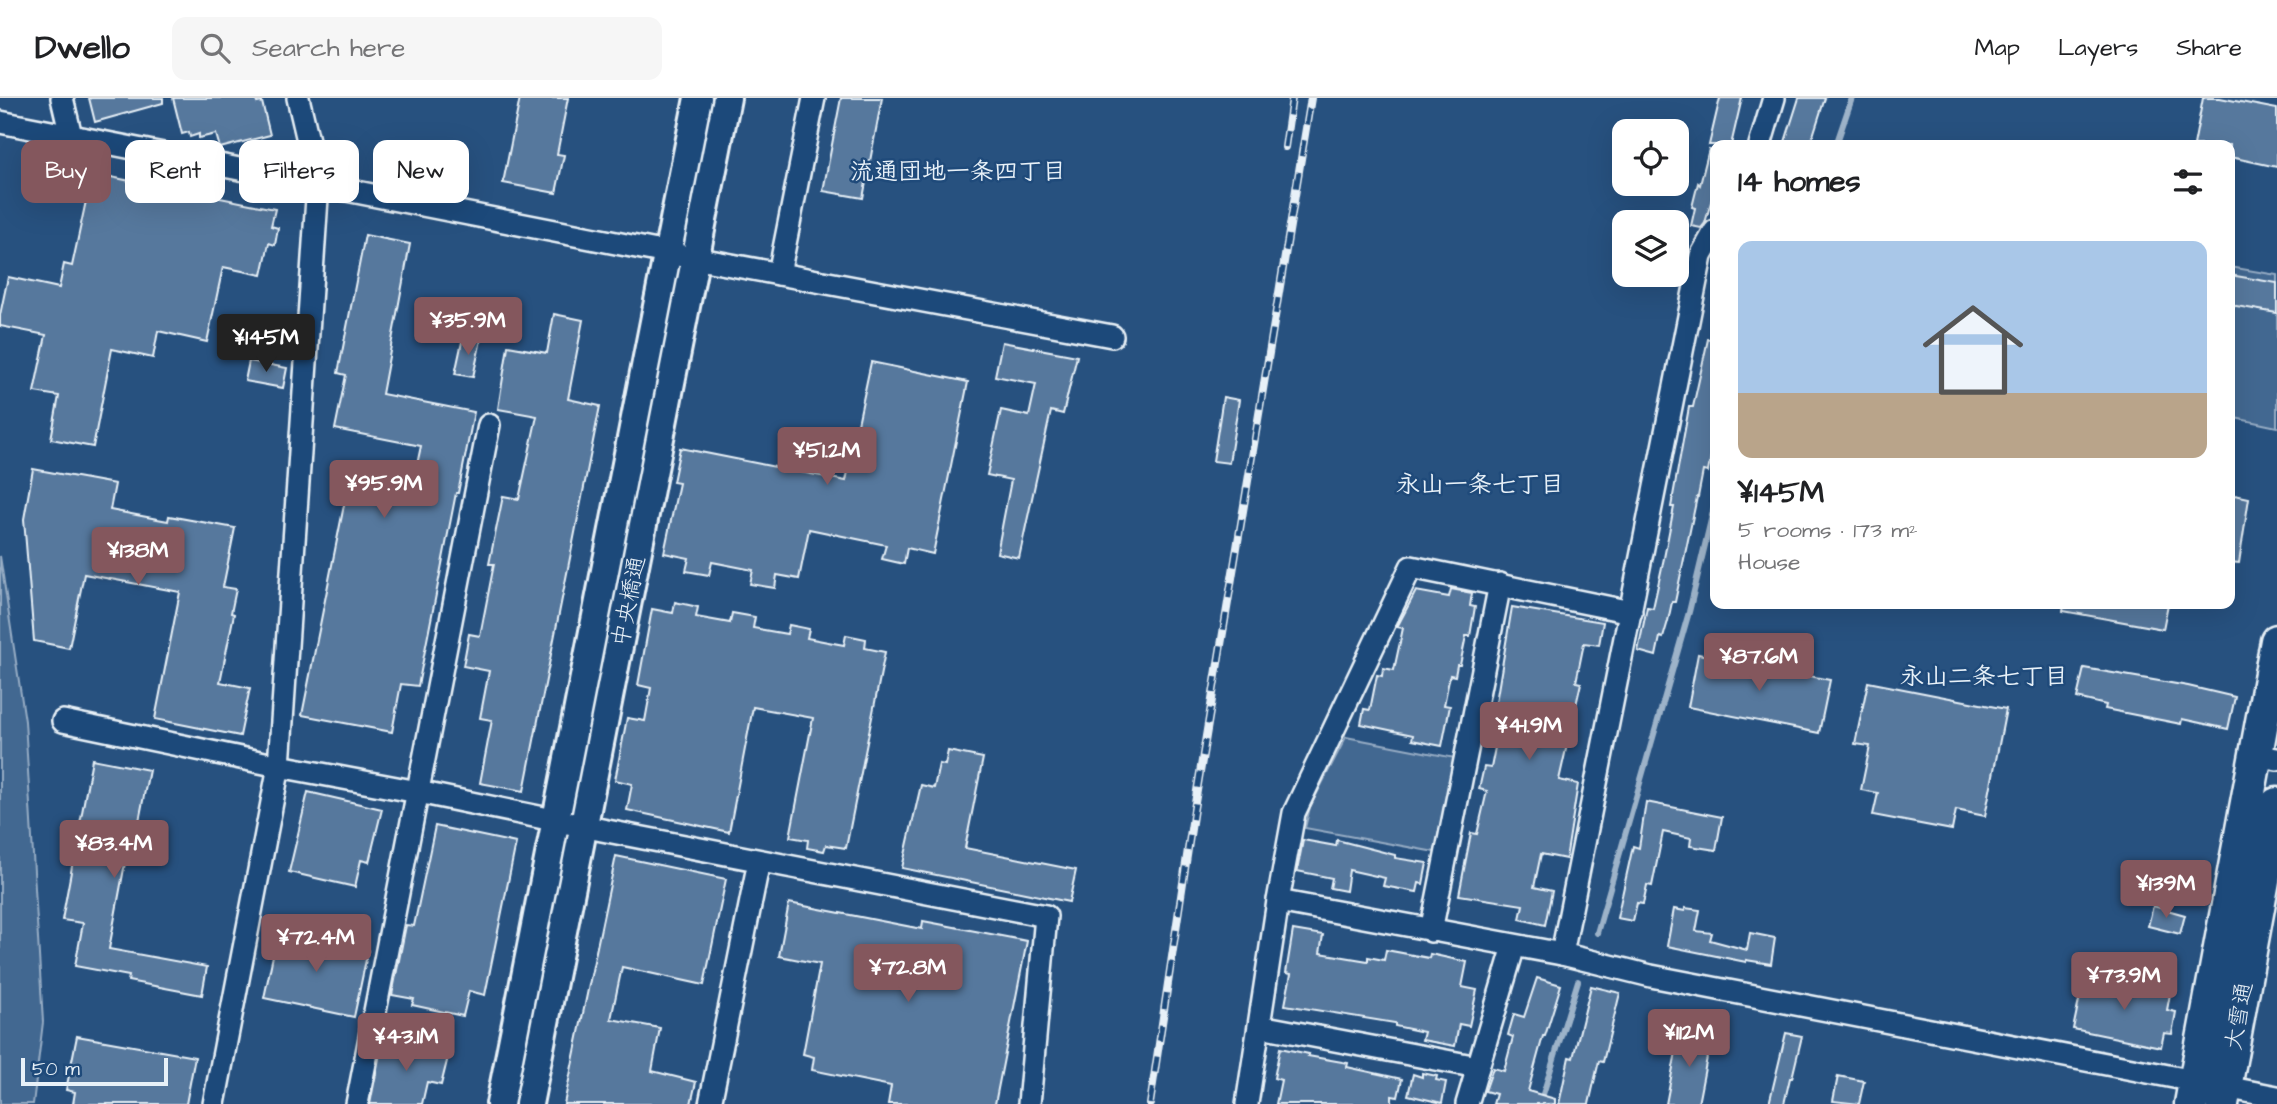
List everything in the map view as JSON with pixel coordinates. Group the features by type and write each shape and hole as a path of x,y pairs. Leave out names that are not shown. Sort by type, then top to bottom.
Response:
{"highway":[{"name":"大雪通","path":"2208,1094 2266,757 2277,640"},
{"name":"大雪通","path":"2208,1094 2277,804"}],"main road":[{"name":"中央橋通","path":"500,1104 698,98"},
{"name":"中央橋通","path":"529,1104 727,98"}],"street":[{"path":"62,98 71,136"},
{"path":"298,98 308,140"},
{"path":"779,274 814,98"},
{"path":"1761,140 1774,98"},
{"path":"0,122 239,168"},
{"path":"359,191 667,253 1112,336"},
{"path":"214,1104 279,766 317,203"},
{"path":"1562,954 1701,256 1710,240"},
{"path":"357,1104 489,425"},
{"path":"1247,1104 1294,813 1411,567 1631,612"},
{"path":"1431,931 1500,584"},
{"path":"63,721 279,766 1046,916 1029,1104"},
{"path":"710,1104 759,861"},
{"path":"1278,901 1562,954 1651,976 2208,1094 2277,1097"},
{"path":"1467,1104 1514,946"},
{"path":"1260,1026 1478,1068"}],"shaded area":[{"path":"2235,268 2277,275 2277,427 2235,418"},
{"path":"0,556 25,721 43,1022 33,1104 0,1104"},
{"path":"1346,737 1455,758 1435,852 1305,828 1310,807"}],"building":[{"path":"89,98 163,98 163,103 95,122"},
{"path":"173,98 255,98 257,103 262,102 270,135 239,140 239,143 225,147 225,140 218,140 216,134 199,138 199,134 190,137 189,132 182,134"},
{"path":"520,98 568,98 557,154 564,155 556,193 503,183"},
{"path":"841,98 882,98 863,198 823,191"},
{"path":"1720,98 1742,98 1732,140 1710,140"},
{"path":"1799,98 1825,98 1812,140 1786,140"},
{"path":"2203,98 2220,98 2277,109 2277,167 2235,158 2235,140 2195,140"},
{"path":"1710,149 1710,206 1701,228 1691,226 1695,208 1692,207 1698,183 1700,185"},
{"path":"111,177 125,180 125,203 225,203 225,199 275,209 271,226 278,228 275,245 269,243 262,275 223,267 207,342 158,331 153,358 112,349 93,447 51,439 59,396 34,392 46,335 0,326 0,315 8,277 59,288 64,264 72,266 86,203 111,203"},
{"path":"365,235 410,244 382,394 474,412 418,686 401,684 392,732 302,715 348,485 410,497 421,446 335,429 346,375 338,373"},
{"path":"2235,276 2277,283 2277,313 2235,306"},
{"path":"554,314 583,320 568,399 600,406 524,791 480,783 492,720 480,718 489,671 463,666 469,634 480,636 494,564 489,564 503,496 519,499 537,416 498,409 508,346 547,353"},
{"path":"463,337 481,340 473,377 455,374"},
{"path":"1710,339 1710,461 1708,472 1703,471 1675,602 1672,602 1656,656 1638,651 1647,607 1653,608 1674,507 1671,507 1689,407 1693,407"},
{"path":"1002,342 1077,356 1063,414 1051,411 1019,558 997,553 1011,480 987,475 1001,410 1029,416 1036,384 995,376"},
{"path":"249,361 287,368 283,388 245,381"},
{"path":"871,362 968,382 933,554 907,548 904,564 882,559 886,545 809,529 799,579 777,575 775,588 750,584 753,570 712,562 709,575 686,571 689,558 664,553 679,483 673,482 680,448 846,481"},
{"path":"1223,397 1239,400 1229,463 1213,461"},
{"path":"33,469 115,484 110,510 168,521 169,516 235,528 223,587 236,589 231,613 234,614 220,682 250,688 240,736 155,719 180,592 84,574 69,648 34,641 24,519"},
{"path":"2235,495 2249,498 2239,563 2235,563"},
{"path":"1451,589 1472,593 1470,606 1475,607 1470,636 1466,636 1460,665 1457,665 1455,676 1450,675 1444,705 1450,706 1442,746 1412,740 1413,735 1361,724 1364,709 1370,710 1377,675 1382,676 1383,668 1394,670 1403,628 1397,627 1416,591 1449,597"},
{"path":"675,602 698,607 696,617 730,623 732,613 755,617 753,628 787,634 789,625 809,629 807,638 844,645 846,635 866,639 865,648 885,652 846,848 826,845 824,851 807,848 808,840 790,837 813,718 753,707 729,832 627,810 632,784 615,780 627,718 645,721 651,688 638,685 652,609 673,613"},
{"path":"1512,607 1603,622 1599,645 1584,643 1576,682 1581,683 1559,780 1578,784 1566,859 1541,854 1534,887 1552,891 1545,925 1520,919 1523,905 1459,895 1471,833 1477,834 1487,791 1479,789 1484,767 1491,768 1500,722 1493,720"},
{"path":"2063,609 2167,609 2163,629"},
{"path":"1698,654 1830,680 1819,733 1688,707"},
{"path":"2084,668 2235,697 2228,729 2182,719 2181,724 2105,709 2106,705 2077,698"},
{"path":"1868,682 2006,709 1985,816 1956,810 1952,830 1873,815 1878,793 1861,790 1870,746 1855,744"},
{"path":"948,751 983,758 965,848 1076,870 1069,902 902,868 921,785 934,788 939,764 945,765"},
{"path":"92,759 149,770 139,821 133,820 109,949 207,967 202,995 128,981 129,976 75,966 83,923 62,920"},
{"path":"308,792 382,809 369,862 361,860 355,887 289,872"},
{"path":"1646,802 1722,817 1716,850 1690,846 1691,838 1663,832 1652,886 1647,885 1643,904 1637,903 1633,921 1617,918 1633,846 1639,848"},
{"path":"435,826 516,843 485,995 469,991 463,1016 412,1005 414,999 392,995 406,925 414,926"},
{"path":"1303,840 1336,846 1337,840 1395,855 1395,858 1427,863 1423,884 1419,883 1417,892 1383,886 1385,878 1349,870 1346,891 1330,888 1332,878 1297,871"},
{"path":"616,856 726,879 704,985 622,967 611,1019 660,1028 652,1071 696,1082 691,1104 564,1104"},
{"path":"789,903 922,929 923,921 1027,941 995,1104 888,1104 891,1086 812,1070 814,1057 803,1054 820,964 779,956"},
{"path":"2153,906 2185,915 2180,934 2148,926"},
{"path":"1685,908 1700,910 1696,931 1712,933 1710,940 1747,950 1750,933 1775,938 1771,964 1746,962 1667,946 1674,909 1685,911"},
{"path":"1293,930 1323,935 1320,953 1368,961 1368,957 1384,960 1386,950 1429,958 1430,954 1467,962 1462,987 1477,990 1469,1026 1459,1024 1455,1046 1422,1040 1424,1032 1395,1026 1395,1023 1285,1005 1291,974 1286,973"},
{"path":"278,932 368,950 354,1017 264,998"},
{"path":"2084,977 2170,994 2167,1010 2176,1012 2172,1034 2164,1033 2161,1047 2073,1029"},
{"path":"1537,978 1561,985 1528,1091 1555,1099 1555,1104 1493,1104 1496,1094 1485,1091 1493,1068 1504,1071 1513,1037 1508,1035 1514,1014 1524,1017"},
{"path":"1591,986 1620,993 1603,1062 1599,1061 1589,1104 1559,1104 1569,1057 1573,1058"},
{"path":"1680,1031 1711,1037 1698,1104 1666,1104"},
{"path":"1786,1033 1802,1036 1792,1078 1784,1104 1769,1104"},
{"path":"77,1036 195,1057 186,1104 73,1104 75,1092 66,1090"},
{"path":"383,1038 449,1053 441,1085 427,1082 422,1104 370,1104"},
{"path":"1280,1048 1348,1063 1347,1067 1402,1079 1398,1097 1392,1096 1392,1104 1276,1104 1281,1080 1274,1078"},
{"path":"1422,1073 1437,1076 1436,1080 1446,1082 1442,1103 1408,1095 1413,1074 1422,1077"},
{"path":"1838,1076 1864,1081 1859,1104 1833,1101"}],"waterway":[{"path":"1838,140 1852,98"},
{"path":"1597,933 1689,612 1710,524"},
{"path":"1540,1104 1578,981"}],"railway":[{"path":"1285,147 1292,98"},
{"path":"1150,1104 1194,809 1311,98"}],"district":[{"name":"流通団地一条四丁目","path":"958,171"},
{"name":"永山一条七丁目","path":"1480,484"},
{"name":"永山二条七丁目","path":"1984,676"}]}
